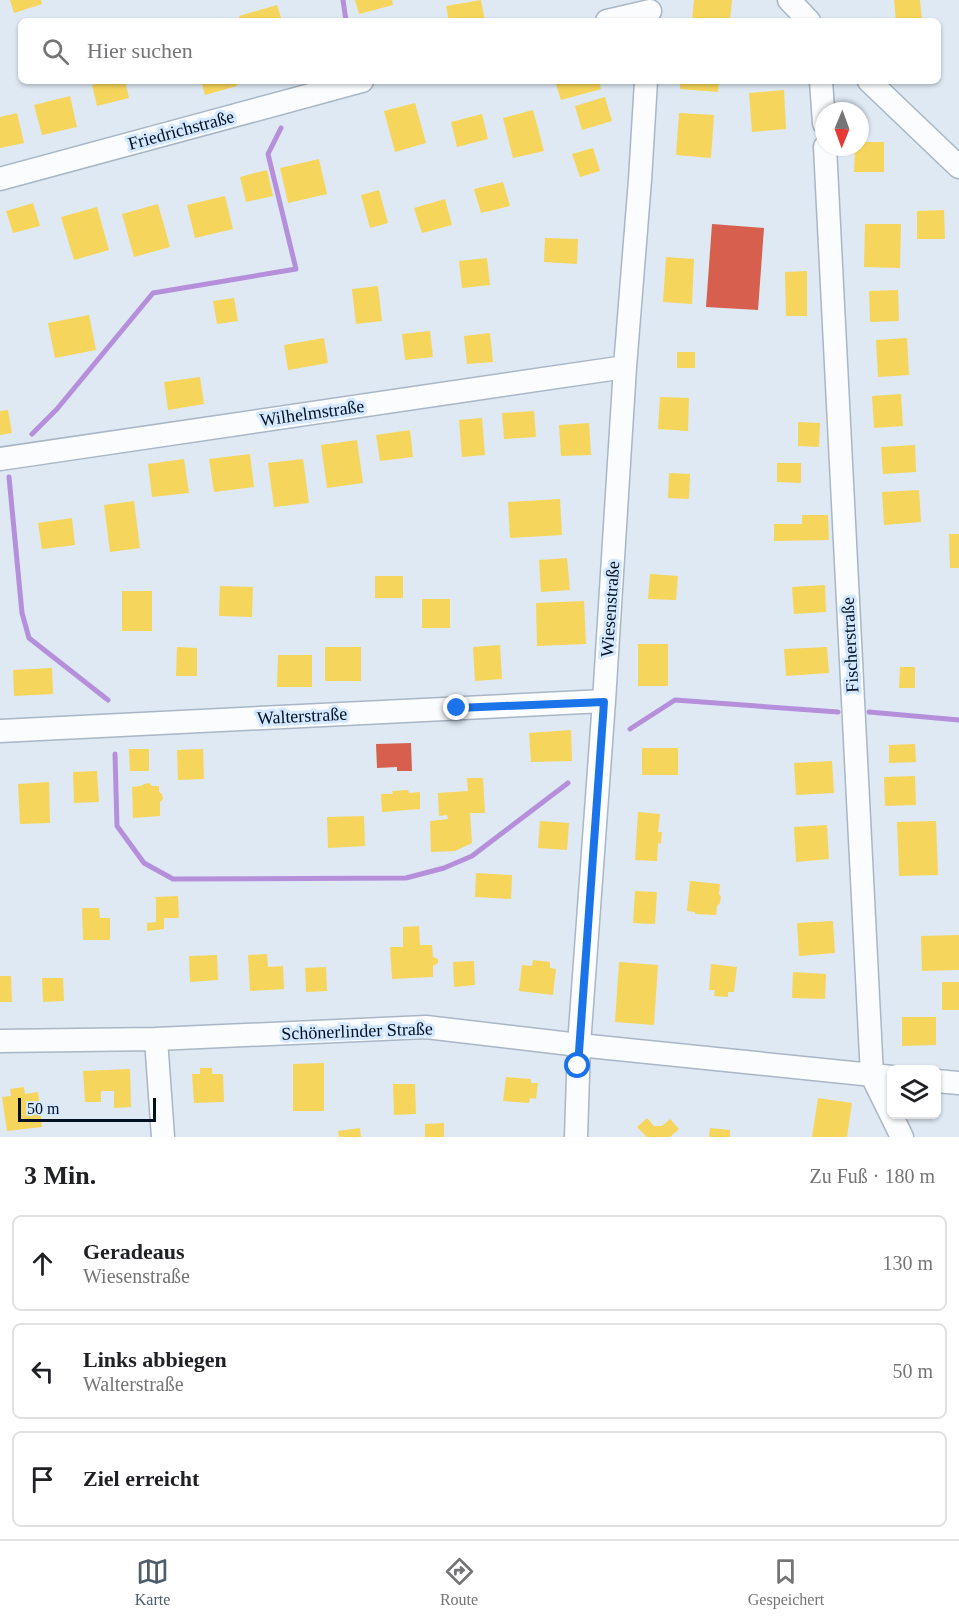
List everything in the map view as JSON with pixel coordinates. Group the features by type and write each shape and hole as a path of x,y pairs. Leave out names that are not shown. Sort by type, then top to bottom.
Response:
{"street":[{"path":"789,0 806,18"},
{"path":"620,18 650,11"},
{"name":"Friedrichstraße","path":"0,179 351,84"},
{"name":"Wiesenstraße","path":"576,1137 579,1045 646,84"},
{"path":"821,84 822,102"},
{"path":"872,84 959,167"},
{"name":"Fischerstraße","path":"826,156 882,1077 902,1137"},
{"name":"Wilhelmstraße","path":"0,459 625,367"},
{"name":"Walterstraße","path":"0,730 604,702"},
{"name":"Schönerlinder Straße","path":"0,1041 156,1039 426,1027 882,1077"},
{"path":"156,1039 163,1137"},
{"path":"941,1081 959,1083"}],"building: Wohnen":[{"path":"10,0 41,0 42,4 14,13"},
{"path":"355,0 392,0 393,5 359,14"},
{"path":"481,0 484,18 448,18 446,6"},
{"path":"694,0 732,0 730,18 692,18"},
{"path":"894,0 920,0 922,18 896,18"},
{"path":"277,5 281,18 239,18 239,16"},
{"path":"126,84 129,98 97,106 92,85"},
{"path":"202,84 237,84 237,86 205,95"},
{"path":"556,84 600,84 601,89 561,100"},
{"path":"680,84 719,84 718,92 680,89"},
{"path":"784,90 786,129 752,132 749,93"},
{"path":"70,96 77,127 42,135 34,105"},
{"path":"605,97 612,121 582,130 575,106"},
{"path":"415,103 426,143 395,152 384,111"},
{"path":"533,110 544,151 513,158 503,118"},
{"path":"17,113 24,143 0,148 0,117"},
{"path":"679,113 714,115 711,158 676,155"},
{"path":"482,114 488,139 457,147 451,122"},
{"path":"869,142 884,142 884,172 854,172 855,156 869,156"},
{"path":"593,148 600,171 580,177 572,154"},
{"path":"319,159 327,194 288,203 280,168"},
{"path":"267,170 273,196 246,202 240,177"},
{"path":"503,182 510,206 481,213 474,189"},
{"path":"379,190 388,223 370,228 361,195"},
{"path":"225,196 233,229 195,238 187,205"},
{"path":"445,199 452,225 422,233 414,208"},
{"path":"33,203 40,226 13,233 6,211"},
{"path":"158,204 170,247 134,257 122,214"},
{"path":"97,207 109,250 74,260 61,217"},
{"path":"944,210 945,239 917,239 917,211"},
{"path":"865,224 901,224 900,268 864,267"},
{"path":"545,238 578,239 577,264 544,262"},
{"path":"666,257 694,259 692,304 663,302"},
{"path":"487,258 490,285 462,288 459,261"},
{"path":"807,271 807,316 786,316 785,272"},
{"path":"378,286 382,321 356,324 352,289"},
{"path":"898,290 899,321 870,322 869,291"},
{"path":"234,298 238,321 217,324 213,301"},
{"path":"89,315 96,350 55,358 48,323"},
{"path":"430,331 433,357 405,360 402,334"},
{"path":"490,333 493,362 467,364 464,336"},
{"path":"324,338 328,363 288,370 284,345"},
{"path":"907,338 909,375 878,377 876,340"},
{"path":"677,352 695,352 695,368 677,368"},
{"path":"200,377 204,404 168,410 164,382"},
{"path":"901,394 903,426 874,428 872,396"},
{"path":"660,397 689,398 688,431 658,429"},
{"path":"8,410 12,433 0,435 0,411"},
{"path":"534,411 536,437 504,439 502,413"},
{"path":"482,418 485,455 462,457 459,420"},
{"path":"798,422 820,423 819,447 798,446"},
{"path":"589,423 591,455 561,456 559,425"},
{"path":"410,430 413,457 380,461 376,435"},
{"path":"357,440 363,483 327,488 321,445"},
{"path":"915,445 916,472 883,474 881,447"},
{"path":"250,454 254,487 214,492 209,459"},
{"path":"184,459 189,493 152,497 148,464"},
{"path":"303,459 309,503 274,507 268,463"},
{"path":"777,463 801,463 801,483 777,482"},
{"path":"669,473 690,474 689,499 668,498"},
{"path":"919,490 921,522 884,525 882,492"},
{"path":"560,499 562,535 510,538 508,502"},
{"path":"134,501 140,548 110,552 104,505"},
{"path":"802,515 828,515 829,540 774,541 774,524 802,524"},
{"path":"72,518 75,545 42,549 38,523"},
{"path":"949,534 959,534 959,568 950,568"},
{"path":"567,558 570,590 541,592 539,560"},
{"path":"650,574 678,576 676,600 648,599"},
{"path":"375,576 403,576 403,598 375,598"},
{"path":"825,585 826,612 794,614 792,587"},
{"path":"220,586 253,587 252,617 219,616"},
{"path":"122,591 152,591 152,631 122,631"},
{"path":"422,599 450,599 450,628 422,628"},
{"path":"584,601 586,644 537,646 536,603"},
{"path":"638,644 668,644 668,686 638,686"},
{"path":"500,645 502,679 475,681 473,647"},
{"path":"177,647 197,648 197,676 176,676"},
{"path":"325,647 361,647 361,681 325,681"},
{"path":"827,647 829,673 786,676 784,649"},
{"path":"278,655 312,655 312,687 277,687"},
{"path":"900,667 915,667 915,688 899,688"},
{"path":"52,668 53,694 14,696 13,670"},
{"path":"571,730 572,761 531,762 529,733"},
{"path":"915,744 916,762 889,763 889,745"},
{"path":"642,748 678,748 678,775 642,775"},
{"path":"129,749 149,749 149,771 130,771"},
{"path":"203,749 204,779 178,780 177,750"},
{"path":"832,761 834,793 796,795 794,763"},
{"path":"97,771 99,802 74,803 73,772"},
{"path":"915,776 916,805 885,806 884,777"},
{"path":"467,778 483,778 485,813 470,813 472,843 455,851 431,852 430,821 448,819 447,815 439,816 438,793 468,791"},
{"path":"49,782 50,823 20,824 18,784"},
{"path":"149,783 152,786 159,786 159,792 162,794 160,816 133,818 132,787"},
{"path":"408,790 409,793 420,792 420,809 382,812 381,794"},
{"path":"638,812 660,814 658,832 662,832 661,844 658,843 657,861 635,860"},
{"path":"364,816 365,846 328,848 327,817"},
{"path":"540,821 569,823 567,850 538,848"},
{"path":"936,821 938,875 899,876 897,822"},
{"path":"827,825 829,859 796,862 794,827"},
{"path":"476,873 512,875 511,899 475,897"},
{"path":"690,881 720,884 721,897 716,915 695,914 695,912 687,911"},
{"path":"635,891 657,892 655,924 633,923"},
{"path":"178,896 179,918 164,918 164,929 147,931 147,923 156,922 155,897"},
{"path":"82,908 99,908 100,918 110,918 110,940 83,940"},
{"path":"833,921 835,953 799,956 797,923"},
{"path":"419,926 420,945 432,945 433,957 438,959 438,963 433,966 433,977 392,979 390,947 403,947 403,927"},
{"path":"959,935 959,970 922,971 921,936"},
{"path":"267,954 268,967 283,966 284,989 250,991 248,955"},
{"path":"217,955 218,980 190,982 189,956"},
{"path":"533,960 550,962 550,968 556,969 553,995 519,991 522,965 532,966"},
{"path":"474,961 475,985 454,987 453,962"},
{"path":"619,962 658,965 654,1025 615,1022"},
{"path":"711,964 737,967 734,992 728,992 728,997 714,996 715,990 709,990"},
{"path":"326,967 327,991 306,992 305,968"},
{"path":"793,972 826,974 825,999 792,998"},
{"path":"0,976 11,976 12,1002 0,1002"},
{"path":"42,978 63,978 64,1001 43,1002"},
{"path":"942,982 959,982 959,1010 942,1010"},
{"path":"902,1017 936,1017 936,1045 902,1046"},
{"path":"324,1063 324,1111 293,1111 293,1064"},
{"path":"200,1068 212,1068 212,1074 223,1074 224,1102 194,1103 192,1074 200,1074"},
{"path":"130,1069 131,1107 114,1108 114,1091 101,1091 101,1102 85,1102 83,1071"},
{"path":"506,1077 531,1079 531,1083 538,1083 536,1099 530,1098 529,1103 503,1101"},
{"path":"393,1084 415,1084 416,1114 394,1115"},
{"path":"24,1087 25,1094 38,1092 42,1127 7,1131 2,1097 11,1096 10,1089"},
{"path":"818,1098 852,1103 847,1137 812,1137"},
{"path":"647,1118 654,1126 662,1126 670,1119 679,1129 670,1137 647,1137 637,1127"},
{"path":"444,1123 444,1137 425,1137 425,1124"},
{"path":"360,1128 361,1137 339,1137 338,1131"},
{"path":"710,1128 730,1130 730,1137 709,1137"}],"building: Handel":[{"path":"712,224 764,228 758,310 706,307"},
{"path":"411,743 412,771 397,771 397,767 377,768 376,744"}],"waterway":[{"path":"343,0 346,18"},
{"path":"32,434 57,409 153,293 296,269 268,154 281,128"},
{"path":"9,477 22,613 29,638 108,700"},
{"path":"630,729 675,700 838,712"},
{"path":"869,712 959,720"},
{"path":"115,754 117,826 144,863 173,879 406,878 444,868 472,856 568,783"}],"route":[{"path":"457,708 604,702 578,1066"}]}
